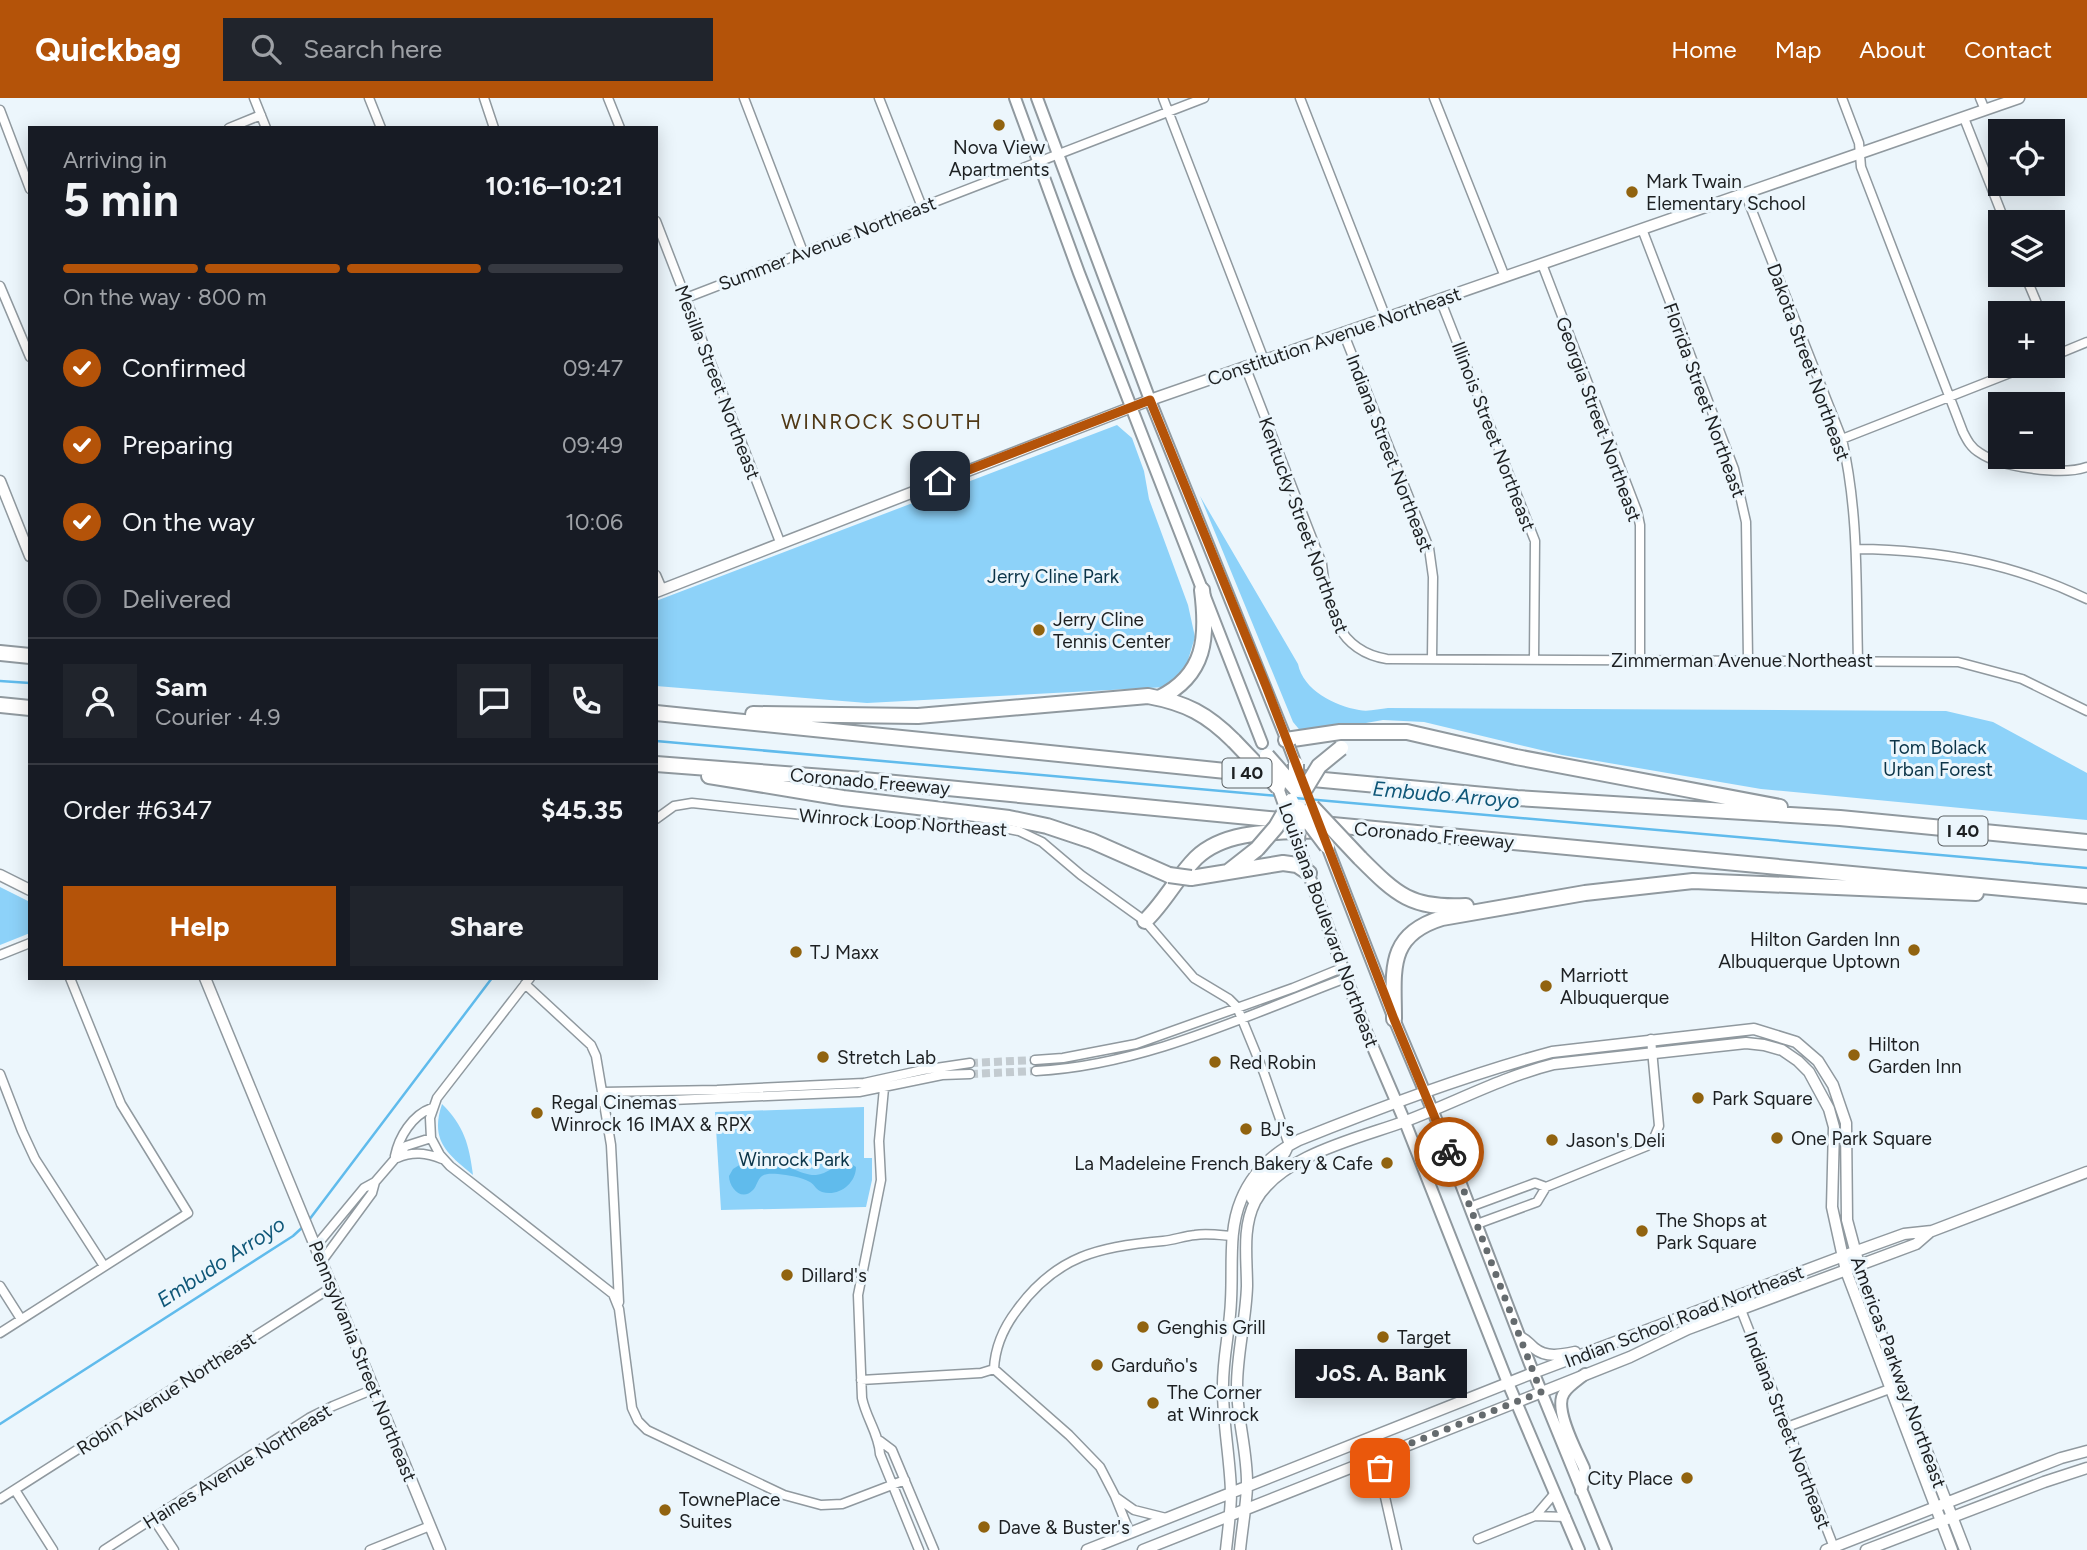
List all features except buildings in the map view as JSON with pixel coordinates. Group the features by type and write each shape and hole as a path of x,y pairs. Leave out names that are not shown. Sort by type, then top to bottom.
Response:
{"highway":[{"path":"1159,698 1183,682 1198,660 1206,623 1202,590"},
{"path":"0,653 28,656"},
{"path":"675,715 918,716 1133,696 1159,698 1184,704 1217,725 1278,788 1299,800 1391,888 1406,898 1434,906 1499,906"},
{"path":"0,705 28,708"},
{"name":"I 40","path":"658,713 1257,775 1517,798 1840,818 2087,842"},
{"path":"1287,743 1340,732 1419,734 1516,758 1840,818"},
{"path":"1227,872 1269,837 1299,800 1318,766 1341,748 1377,732"},
{"path":"1265,750 1329,850"},
{"path":"1296,764 1299,847"},
{"path":"658,766 843,798 1009,818 1047,826 1091,841 1169,876 1191,878 1291,863 1309,873"},
{"name":"Coronado Freeway","path":"658,766 864,780 2087,897"},
{"path":"1145,921 1196,859 1221,842 1261,834 1357,828"},
{"path":"1394,1019 1394,962 1413,932 1426,923 1442,918 1499,906 1622,888 1693,881 1957,894 2035,892"}],"main road":[{"name":"Louisiana Boulevard Northeast","path":"1015,98 1079,273 1278,788"},
{"path":"1037,98 1150,400 1296,764"},
{"name":"Louisiana Boulevard Northeast","path":"1299,847 1344,973 1508,1383 1579,1550"},
{"name":"Louisiana Boulevard Northeast","path":"1329,850 1533,1373 1606,1550"},
{"path":"1581,1491 1584,1468 1560,1404 1563,1394 1585,1374"}],"street":[{"path":"254,98 265,126"},
{"path":"369,98 380,126"},
{"path":"484,98 493,126"},
{"path":"608,98 619,126"},
{"path":"744,98 803,252"},
{"path":"879,98 922,207"},
{"path":"1163,98 1264,360"},
{"name":"Summer Avenue Northeast","path":"686,298 1204,98"},
{"path":"1300,98 1385,318"},
{"path":"1434,98 1505,277"},
{"path":"1842,98 1859,143 1861,167 1970,445 1981,454 2041,471 2078,471 2087,467"},
{"path":"1980,98 1985,110"},
{"name":"Constitution Avenue Northeast","path":"659,591 1150,400 2019,98"},
{"path":"0,110 28,184"},
{"path":"234,126 261,115"},
{"path":"1964,118 2000,210"},
{"name":"Dakota Street Northeast","path":"1745,193 1842,439 1851,479 1857,549 1858,660"},
{"name":"Mesilla Street Northeast","path":"658,226 780,542"},
{"name":"Florida Street Northeast","path":"1642,229 1734,469 1746,522 1748,660"},
{"name":"Georgia Street Northeast","path":"1542,264 1637,511 1640,524 1640,660"},
{"path":"1,285 26,338"},
{"name":"Illinois Street Northeast","path":"1440,299 1535,541 1534,659"},
{"name":"Indiana Street Northeast","path":"1343,332 1429,548 1432,563 1432,658"},
{"path":"2065,351 2087,342"},
{"name":"Kentucky Street Northeast","path":"1245,366 1322,564 1325,588 1340,631 1354,648 1374,657 1387,659"},
{"path":"1842,439 1998,378"},
{"path":"0,481 28,551"},
{"path":"1857,549 1909,551 1972,559 2052,582 2087,599"},
{"name":"Zimmerman Avenue Northeast","path":"1387,659 1948,662 1987,668 2022,679 2087,711"},
{"name":"Winrock Loop Northeast","path":"658,818 674,806 692,803 870,822 999,827 1019,831 1042,842 1145,921 1194,978 1229,999 1237,1007"},
{"path":"0,875 28,889"},
{"path":"0,955 28,944"},
{"path":"1035,1060 1063,1058 1136,1044 1237,1007 1344,973"},
{"path":"1036,1072 1063,1070 1139,1055 1242,1018 1344,973"},
{"path":"0,1333 188,1213 121,1104 71,980"},
{"name":"Pennsylvania Street Northeast","path":"206,980 440,1550"},
{"path":"443,1159 431,1138 429,1123 432,1108 528,981 591,1045 596,1056 611,1145 619,1309 632,1408 638,1421 646,1430 784,1495 821,1506 837,1506 905,1480"},
{"path":"1237,1007 1265,1073 1289,1145 1283,1158 1255,1189 1248,1210 1243,1325 1237,1386 1247,1486 1240,1550"},
{"name":"Americas Parkway Northeast","path":"1289,1145 1478,1074 1552,1052 1754,1029 1796,1042 1818,1061 1833,1085 1846,1123 1846,1205 1854,1252 1869,1302 1965,1550"},
{"path":"1476,1224 1537,1202 1546,1187 1647,1146 1659,1126 1651,1039"},
{"name":"Americas Parkway Northeast","path":"1249,1220 1261,1194 1286,1170 1316,1154 1405,1122 1494,1083 1534,1069 1554,1064 1732,1044 1763,1045 1782,1051 1809,1072 1829,1109 1834,1127 1832,1207 1842,1256 1889,1389 1952,1550"},
{"path":"602,1092 864,1083 970,1063"},
{"path":"921,1079 923,1070"},
{"path":"0,1074 36,1159 104,1266"},
{"path":"603,1103 848,1093 942,1075 970,1074"},
{"path":"884,1088 879,1141 881,1180 858,1295 861,1380 864,1406 880,1441 880,1454 919,1550"},
{"path":"395,1159 399,1140 420,1114 432,1108"},
{"path":"316,1246 364,1188 375,1182 406,1146 431,1138"},
{"path":"1226,1550 1231,1492 1223,1392 1233,1236 1240,1203 1250,1183 1271,1158 1289,1145"},
{"path":"395,1159 407,1154 422,1153 443,1159 609,1289 619,1309"},
{"name":"Indian School Road Northeast","path":"1087,1550 1533,1373 1842,1256 1904,1234 1932,1231 2087,1172"},
{"path":"322,1261 372,1193 375,1182"},
{"path":"1470,1207 1535,1183 1546,1187"},
{"name":"Indian School Road Northeast","path":"1143,1550 1630,1357 1688,1329 1916,1244 1932,1231"},
{"path":"1130,1533 1100,1467 1069,1435 994,1369 994,1352 1014,1313 1038,1286 1071,1261 1121,1244 1171,1240 1197,1234 1233,1236"},
{"path":"0,1286 22,1319"},
{"name":"Robin Avenue Northeast","path":"0,1499 332,1287"},
{"name":"Indiana Street Northeast","path":"1736,1297 1831,1549"},
{"path":"1229,1323 1243,1325"},
{"path":"1520,1337 1541,1352 1557,1355 1620,1340"},
{"path":"861,1380 982,1373 994,1369"},
{"path":"1787,1427 1901,1384"},
{"name":"Haines Avenue Northeast","path":"104,1550 309,1418 374,1390"},
{"path":"880,1441 892,1450 934,1550"},
{"path":"1831,1549 1935,1506 2061,1458 2087,1451"},
{"path":"1376,1457 1397,1550"},
{"path":"1866,1550 2067,1473 2087,1468"},
{"path":"15,1490 53,1550"},
{"path":"1478,1539 1535,1516 1555,1493"},
{"path":"1115,1496 1134,1510 1149,1516 1167,1518"},
{"path":"1535,1516 1566,1517"},
{"path":"153,1518 174,1550"},
{"path":"370,1550 430,1526"}],"green space":[{"name":"Jerry Cline Park","path":"1117,425 1132,438 1144,471 1149,499 1188,605 1195,637 1185,670 1167,687 867,703 658,686 658,600"},
{"name":"Tom Bolack Urban Forest","path":"1200,496 1306,682 1321,695 1340,705 1366,711 1388,708 1946,711 1993,722 2087,773 2087,820 1761,789 1562,755 1424,722 1383,720 1303,734 1293,722"},
{"path":"0,887 28,901 28,934 0,945"},
{"path":"442,1104 456,1120 464,1136 473,1175 448,1152 439,1136"},
{"name":"Winrock Park","path":"864,1107 864,1158 872,1158 872,1180 866,1207 721,1210 715,1112"}],"shaded area":[{"path":"769,1159 810,1175 821,1174 846,1163 856,1167 849,1184 834,1193 822,1192 806,1180 778,1174 762,1176 745,1195 734,1189 729,1176 733,1169 741,1164 754,1164"}],"waterway":[{"path":"0,681 28,683"},
{"name":"Embudo Arroyo","path":"658,741 1278,796"},
{"name":"Embudo Arroyo","path":"1295,798 2087,868"},
{"name":"Embudo Arroyo","path":"309,1220 490,980"},
{"name":"Embudo Arroyo","path":"0,1424 293,1236 305,1225"}],"tunnel":[{"path":"970,1063 1035,1060"},
{"path":"970,1074 1036,1071"}],"way so far":[{"path":"1380,1468 1376,1457 1541,1392 1449,1152"}],"place":[{"name":"Nova View Apartments","path":"999,125"},
{"name":"Mark Twain Elementary School","path":"1632,192"},
{"name":"Jerry Cline Tennis Center","path":"1039,630"},
{"name":"Hilton Garden Inn Albuquerque Uptown","path":"1914,950"},
{"name":"TJ Maxx","path":"796,952"},
{"name":"Marriott Albuquerque","path":"1546,986"},
{"name":"Hilton Garden Inn","path":"1854,1055"},
{"name":"Stretch Lab","path":"823,1057"},
{"name":"Red Robin","path":"1215,1062"},
{"name":"Park Square","path":"1698,1098"},
{"name":"Regal Cinemas Winrock 16 IMAX & RPX","path":"537,1113"},
{"name":"BJ's","path":"1246,1129"},
{"name":"One Park Square","path":"1777,1138"},
{"name":"Jason's Deli","path":"1552,1140"},
{"name":"La Madeleine French Bakery & Cafe","path":"1387,1163"},
{"name":"The Shops at Park Square","path":"1642,1231"},
{"name":"Dillard's","path":"787,1275"},
{"name":"Genghis Grill","path":"1143,1327"},
{"name":"Target","path":"1383,1337"},
{"name":"Garduño's","path":"1097,1365"},
{"name":"The Corner at Winrock","path":"1153,1403"},
{"name":"JoS. A. Bank","path":"1380,1468"},
{"name":"City Place","path":"1687,1478"},
{"name":"TownePlace Suites","path":"665,1510"},
{"name":"Dave & Buster's","path":"984,1527"}],"district":[{"name":"WINROCK SOUTH","path":"882,422"}],"route":[{"path":"940,481 1150,400 1266,686 1394,1019 1449,1152"}]}
